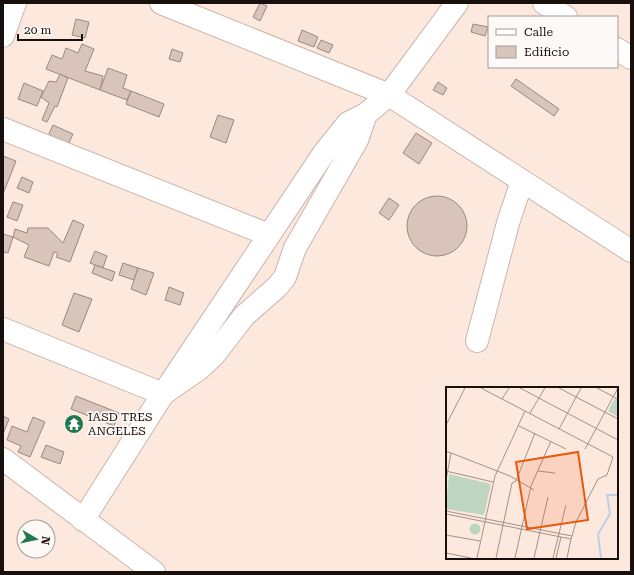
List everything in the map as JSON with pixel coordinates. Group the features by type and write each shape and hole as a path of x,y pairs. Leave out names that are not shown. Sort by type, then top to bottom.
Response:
{"street":[{"path":"3,36 15,3"},
{"path":"161,3 389,95 631,251"},
{"path":"83,520 163,394 324,152 357,118 389,95 457,3"},
{"path":"544,3 564,16"},
{"path":"618,50 631,58"},
{"path":"163,394 199,369 214,355 244,316 278,286 285,277 295,248 357,140 357,118"},
{"path":"3,129 269,235"},
{"path":"477,341 508,223 522,181"},
{"path":"3,329 163,394"},
{"path":"3,459 154,572"}],"building":[{"path":"260,3 267,6 260,21 253,17"},
{"path":"76,19 89,22 85,38 72,35"},
{"path":"473,24 488,27 485,36 471,32"},
{"path":"302,30 318,37 314,47 298,41"},
{"path":"321,40 333,45 329,53 317,48"},
{"path":"82,44 94,49 85,71 103,76 100,90 46,69 52,55 62,59 66,48 78,53"},
{"path":"172,49 183,53 180,62 169,59"},
{"path":"108,68 127,75 123,88 131,91 127,100 100,90"},
{"path":"60,74 68,78 57,107 55,106 47,122 42,120 49,103 41,97 49,81 56,82"},
{"path":"516,79 559,109 554,116 511,86"},
{"path":"438,82 447,88 443,95 433,90"},
{"path":"24,83 43,91 37,106 18,99"},
{"path":"131,91 164,104 159,117 126,104"},
{"path":"218,115 234,120 226,143 210,137"},
{"path":"53,125 73,134 67,147 47,138"},
{"path":"416,133 432,143 419,164 403,153"},
{"path":"3,156 16,161 3,194"},
{"path":"22,177 33,182 29,193 17,188"},
{"path":"437,196 449,198 462,209 465,214 467,226 465,238 454,251 449,254 437,256 425,254 412,243 409,238 407,226 409,214 420,201 425,198"},
{"path":"389,198 399,205 389,220 379,213"},
{"path":"13,202 23,205 17,221 7,217"},
{"path":"73,220 84,225 70,262 56,257 58,253 54,252 49,266 24,257 29,245 13,237 15,229 27,233 28,228 48,228 63,243"},
{"path":"3,234 13,237 8,253 3,252"},
{"path":"95,251 107,256 103,268 90,263"},
{"path":"123,263 138,268 134,280 119,275"},
{"path":"95,265 115,272 112,281 92,273"},
{"path":"138,268 154,273 146,295 131,289"},
{"path":"169,287 184,293 180,305 165,300"},
{"path":"74,293 92,299 79,332 62,325"},
{"path":"76,396 119,413 114,426 71,409"},
{"path":"3,416 9,419 3,434"},
{"path":"33,417 45,422 30,457 18,452 21,446 7,440 12,426 27,432"},
{"path":"46,445 64,452 60,464 41,457"}],"place":[{"name":"IASD TRES ANGELES","path":"74,424"}]}
